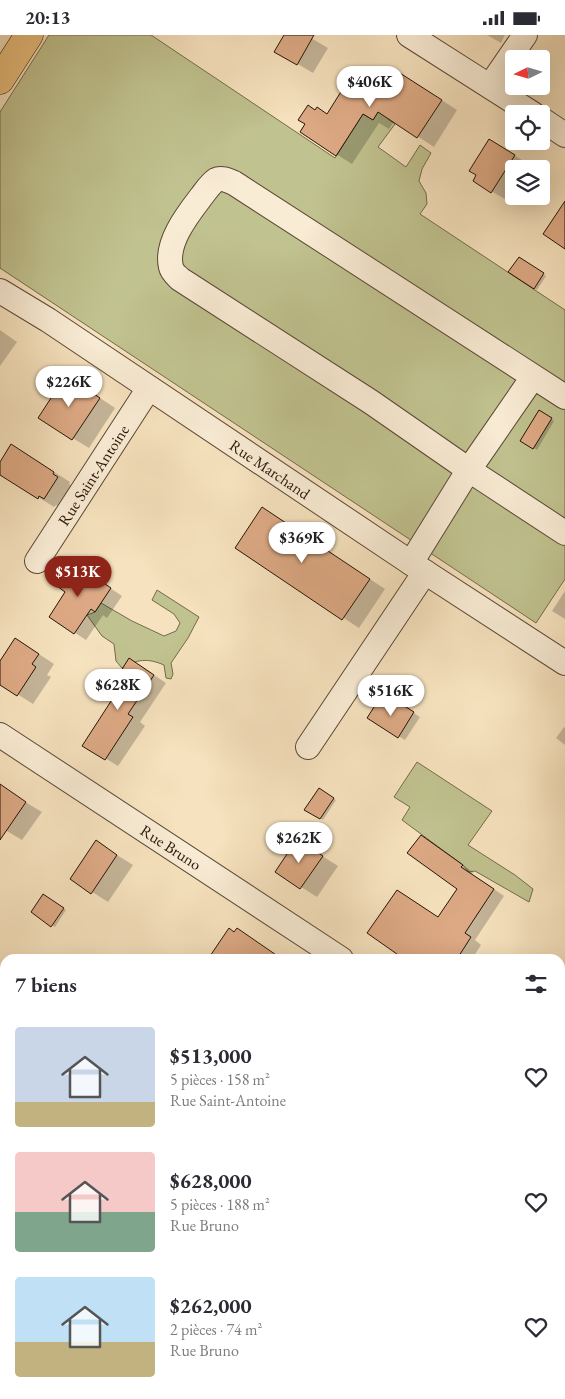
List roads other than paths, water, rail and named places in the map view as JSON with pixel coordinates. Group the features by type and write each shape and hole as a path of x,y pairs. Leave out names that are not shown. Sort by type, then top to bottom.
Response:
{"main road":[{"path":"0,80 29,35"}],"street":[{"path":"409,35 519,105"},
{"path":"490,86 525,35"},
{"path":"550,125 565,135"},
{"path":"565,397 225,179 216,180 206,189 178,231 171,256 171,268 180,279 371,402 469,470 565,533"},
{"name":"Rue Marchand","path":"0,291 48,320 149,389 565,663"},
{"path":"308,747 418,567 469,470 533,377"},
{"name":"Rue Saint-Antoine","path":"37,561 149,389"},
{"name":"Rue Bruno","path":"0,735 333,954"}]}
